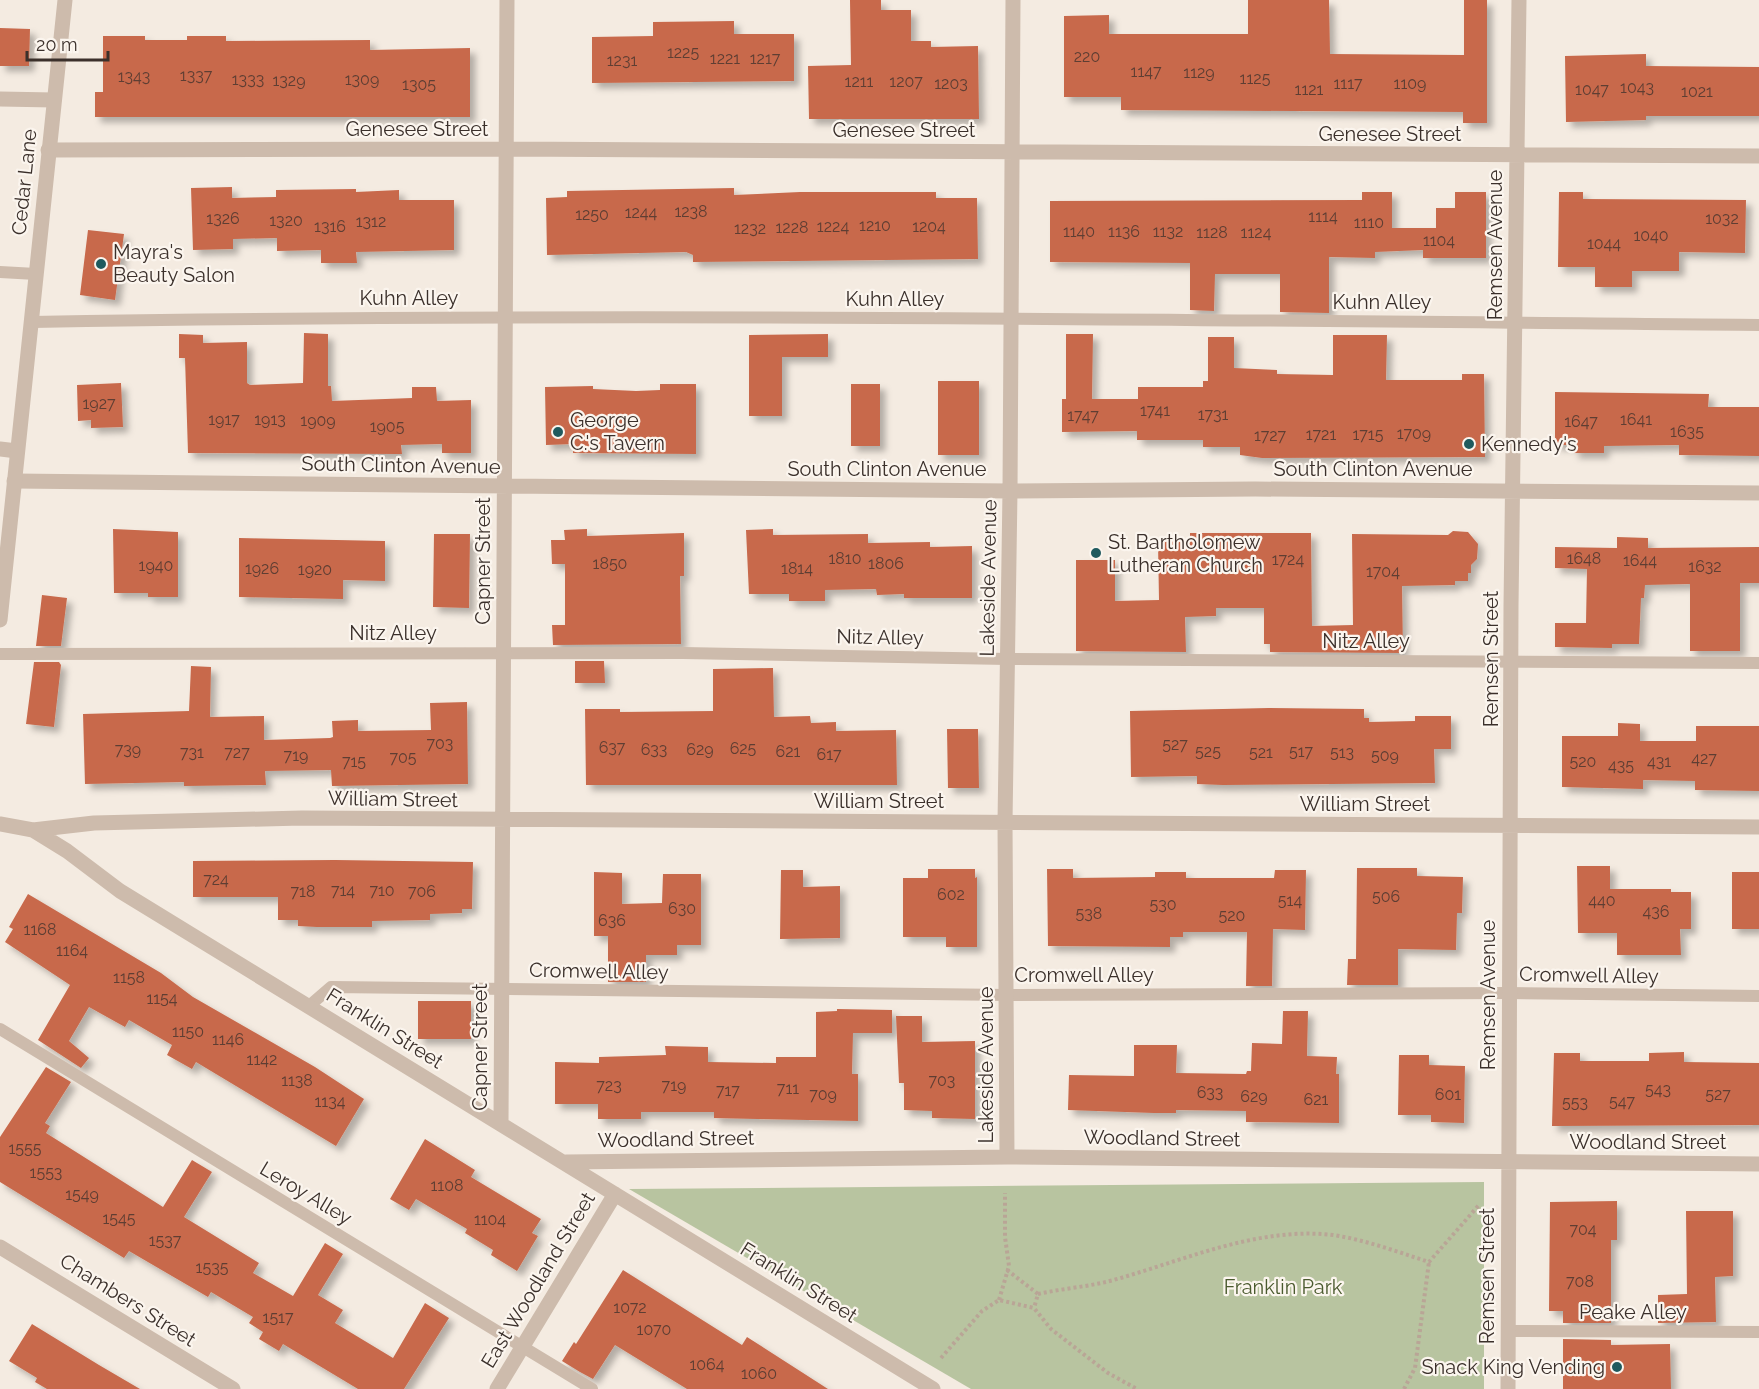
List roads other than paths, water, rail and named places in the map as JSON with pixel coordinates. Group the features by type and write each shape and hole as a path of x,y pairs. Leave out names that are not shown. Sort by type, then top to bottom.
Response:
{"street":[{"name":"Cedar Lane","path":"0,611 65,0"},
{"name":"Capner Street","path":"501,1123 507,0"},
{"name":"Lakeside Avenue","path":"1007,1157 1005,822 1013,0"},
{"name":"Remsen Avenue","path":"1514,490 1519,0"},
{"path":"0,99 54,100"},
{"name":"Genesee Street","path":"48,150 506,149 1759,156"},
{"path":"0,449 17,451"},
{"name":"South Clinton Avenue","path":"14,481 1010,491 1514,490 1759,493"},
{"name":"Remsen Street","path":"1510,827 1514,490"},
{"name":"William Street","path":"0,824 33,830 94,823 302,818 1759,827"},
{"name":"Remsen Avenue","path":"1508,1162 1510,827"},
{"name":"Franklin Street","path":"33,830 67,850 120,891 566,1162 933,1389"},
{"name":"Woodland Street","path":"566,1162 1007,1157 1759,1164"},
{"name":"Remsen Street","path":"1508,1162 1508,1389"},
{"name":"East Woodland Street","path":"497,1389 615,1194"},
{"name":"Chambers Street","path":"0,1247 233,1389"}],"lane":[{"path":"0,272 36,274"},
{"name":"Kuhn Alley","path":"32,322 505,318 1010,319 1759,325"},
{"name":"Nitz Alley","path":"0,654 503,652 1007,659 1759,663"},
{"name":"Cromwell Alley","path":"309,1005 331,987 502,988 535,992 1007,995 1509,993 1759,996"},
{"name":"Leroy Alley","path":"0,1029 592,1389"},
{"name":"Peake Alley","path":"1508,1330 1759,1332"}],"place":[{"name":"Mayra's Beauty Salon","path":"101,264"},
{"name":"George C.'s Tavern","path":"558,432"},
{"name":"Kennedy's","path":"1469,444"},
{"name":"St. Bartholomew Lutheran Church","path":"1096,553"},
{"name":"Snack King Vending","path":"1617,1367"}],"park label":[{"name":"Franklin Park","path":"1283,1287"}]}
